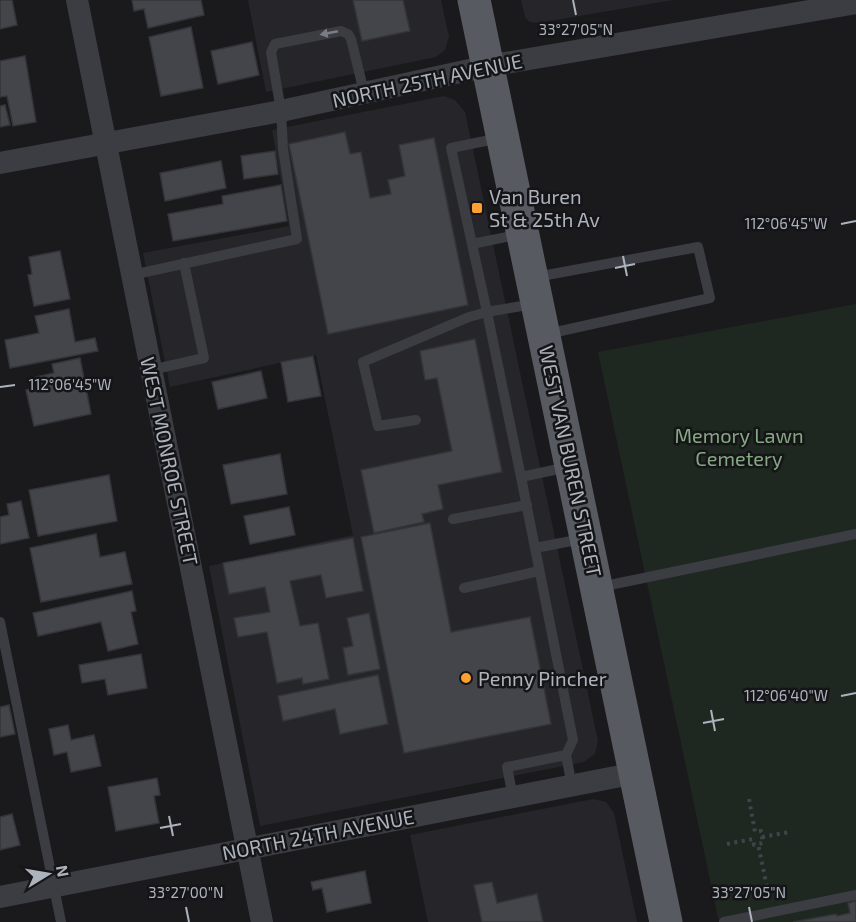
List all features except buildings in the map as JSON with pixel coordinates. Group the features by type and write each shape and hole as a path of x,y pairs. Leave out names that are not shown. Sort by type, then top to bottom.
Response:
{"main road":[{"name":"WEST VAN BUREN STREET","path":"474,0 666,922"}],"street":[{"name":"WEST MONROE STREET","path":"76,0 262,922"},
{"name":"NORTH 25TH AVENUE","path":"0,163 281,111 488,66 829,4 856,3"},
{"name":"NORTH 24TH AVENUE","path":"0,897 636,773"}],"lane":[{"path":"132,275 297,239 283,148 281,111 272,52 275,44 340,31 348,34 364,92"},
{"path":"503,137 451,148 487,312 573,740 566,756 572,786"},
{"path":"472,244 523,234"},
{"path":"416,420 378,426 363,362 535,291 698,247 710,298 544,335"},
{"path":"151,370 204,358 184,263"},
{"path":"521,477 571,466"},
{"path":"453,519 526,505"},
{"path":"597,587 856,534"},
{"path":"535,548 586,538"},
{"path":"464,588 539,571"},
{"path":"0,622 61,922"},
{"path":"513,797 507,767 566,756"},
{"path":"724,922 856,894"}],"path":[{"path":"749,799 755,832"},
{"path":"761,831 762,837 763,843 754,845 752,832 761,831"},
{"path":"762,837 790,832"},
{"path":"727,844 753,839"},
{"path":"758,844 772,912"}],"shaded area":[{"path":"248,0 441,0 449,37 445,50 436,57 266,92"},
{"path":"521,0 673,0 538,23 530,22 525,17"},
{"path":"444,96 455,100 465,112 598,741 595,754 584,762 260,826 209,566 353,535 316,355 170,387 143,253 289,226 272,130"},
{"path":"593,799 606,802 614,813 637,922 428,922 410,835"}],"green space":[{"name":"Memory Lawn Cemetery","path":"856,304 856,922 719,922 598,352"}],"place":[{"name":"Van Buren St & 25th Av","path":"477,208"},
{"name":"Penny Pincher","path":"466,678"}]}
